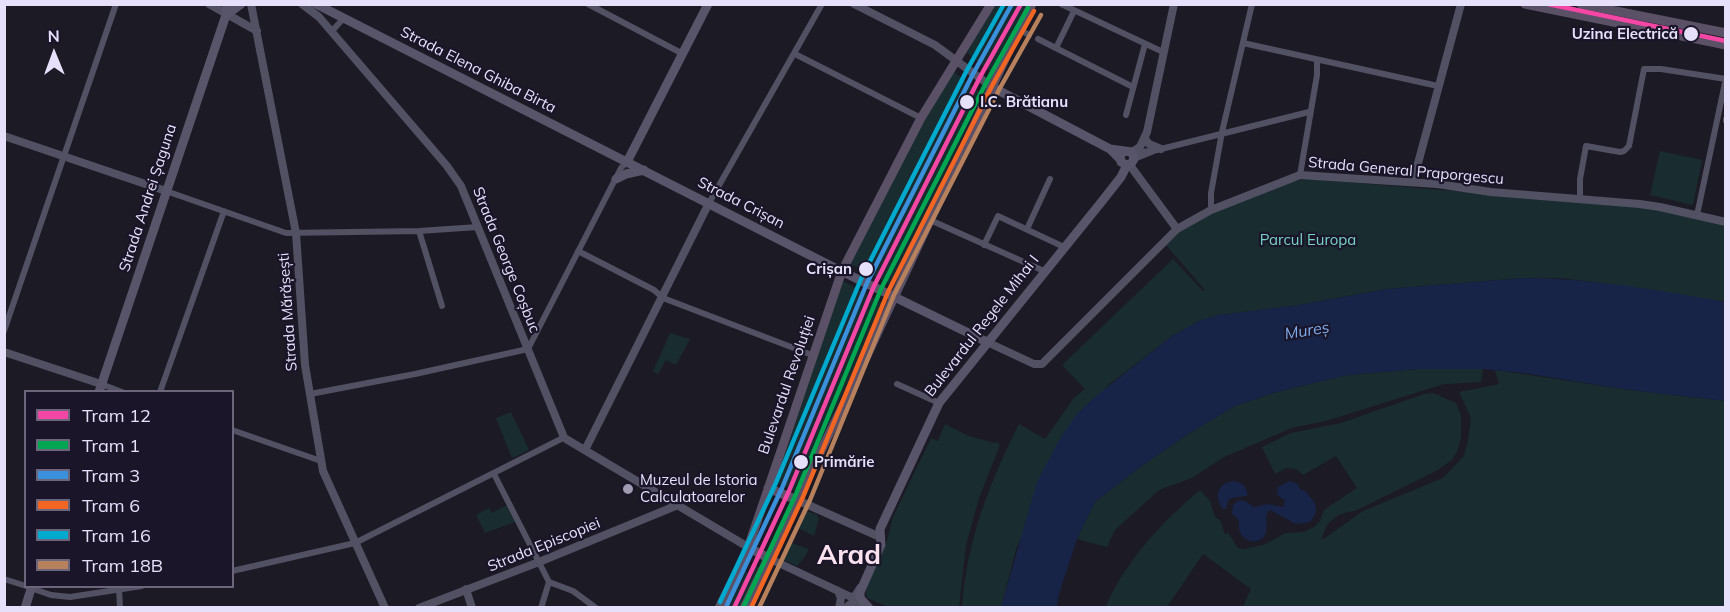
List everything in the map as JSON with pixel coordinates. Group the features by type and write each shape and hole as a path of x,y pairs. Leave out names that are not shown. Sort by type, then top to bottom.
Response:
{"main road":[{"name":"Strada Andrei Șaguna","path":"100,388 226,15 227,4"},
{"path":"226,15 241,4"},
{"name":"Strada Elena Ghiba Birta","path":"316,4 330,8 343,19 627,162"},
{"path":"627,162 708,4"},
{"name":"Bulevardul Revoluției","path":"719,608 748,547 842,271 921,118 991,4"},
{"path":"744,608 1032,4"},
{"path":"1526,4 1725,45"},
{"path":"1581,4 1725,33"},
{"path":"992,87 1128,158"},
{"name":"Bulevardul Regele Mihai I","path":"861,587 880,545 880,529 939,403 1121,177 1128,158"},
{"name":"Strada Crișan","path":"627,162 842,271"},
{"path":"616,179 644,170"},
{"path":"842,271 987,342"},
{"path":"768,488 797,500"},
{"path":"748,547 768,558"},
{"path":"861,587 860,598 867,608"},
{"path":"25,608 29,588"}],"street":[{"path":"4,331 116,4"},
{"path":"209,4 257,31"},
{"name":"Strada Mărășești","path":"251,4 296,233 305,365 321,461 325,477 385,608"},
{"name":"Strada George Coșbuc","path":"302,4 316,14 332,31 453,174 466,195 563,437"},
{"path":"588,4 683,54"},
{"path":"585,450 710,203 822,4"},
{"path":"854,4 926,40 957,59 992,87"},
{"path":"1061,4 1163,52"},
{"path":"1128,158 1145,139 1174,4"},
{"path":"1211,210 1211,193 1222,132 1252,4"},
{"path":"1415,182 1417,167 1461,4"},
{"path":"1056,48 1074,11"},
{"path":"332,31 343,19"},
{"path":"1019,29 1029,35"},
{"path":"1038,39 1133,87"},
{"path":"1126,115 1145,44"},
{"path":"1243,44 1438,86"},
{"path":"795,54 921,118"},
{"path":"1300,175 1317,75 1317,60"},
{"path":"1580,200 1580,179 1586,146 1620,152 1629,146 1644,69 1725,79 1697,215"},
{"path":"1128,158 1222,132 1310,112"},
{"path":"4,136 283,232 419,231 478,227"},
{"path":"1145,139 1159,149"},
{"path":"1128,158 1177,229"},
{"path":"310,394 528,349 621,168 627,162"},
{"name":"Strada General Praporgescu","path":"987,342 1034,364 1042,364 1177,229 1211,210 1300,175 1415,182 1491,192 1660,207 1725,222"},
{"path":"1027,229 1050,179"},
{"path":"161,390 224,211"},
{"path":"984,244 998,216 1064,248"},
{"path":"930,219 1044,271"},
{"path":"419,231 442,306"},
{"path":"578,251 654,290 663,297 812,355"},
{"path":"4,352 100,388"},
{"path":"897,384 939,403"},
{"path":"234,431 321,461"},
{"path":"234,571 355,543 563,437 748,547"},
{"path":"494,474 549,582 573,591 596,608"},
{"path":"797,500 880,537"},
{"name":"Strada Episcopiei","path":"419,608 678,506"},
{"path":"768,558 853,597 861,587"},
{"path":"4,579 24,585"},
{"path":"541,608 549,582"},
{"path":"32,588 51,595 70,597 119,588 120,608"},
{"path":"466,590 472,608"},
{"path":"838,591 841,598 839,608"},
{"path":"845,608 852,603 867,608"}],"green space":[{"path":"995,5 1028,5 993,74 966,52"},
{"path":"953,71 983,95 892,285 850,264 922,122"},
{"path":"1660,151 1702,160 1693,205 1650,195"},
{"name":"Parcul Europa","path":"1310,179 1646,207 1725,225 1725,302 1561,278 1523,278 1387,289 1299,305 1219,315 1201,320 1172,336 1107,386 1017,546 1001,607 962,608 964,584 981,513 998,468 1019,424 1045,439 1074,398 1085,389 1062,365 1173,259 1203,291 1205,290 1166,245 1181,231 1194,222 1245,198 1282,185"},
{"path":"843,281 874,298 873,301 878,304 880,301 885,303 797,492 772,481"},
{"path":"670,333 690,339 676,365 666,360 658,374 653,371"},
{"path":"1418,369 1483,369 1481,382 1444,384 1326,421 1292,428 1224,457 1192,478 1159,490 1115,530 1107,547 1077,539 1095,502 1188,434 1235,406 1276,392 1348,375"},
{"path":"1495,370 1725,401 1725,607 1243,607 1251,589 1203,554 1167,607 1105,608 1123,574 1146,543 1200,490 1210,501 1215,517 1220,520 1225,534 1228,533 1238,548 1245,549 1266,544 1285,533 1304,532 1314,527 1320,521 1324,510 1357,488 1336,456 1303,475 1296,469 1286,468 1275,474 1262,447 1291,433 1341,423 1424,394 1433,393 1456,403 1461,416 1461,438 1452,460 1436,471 1355,511 1337,516 1329,523 1322,540 1363,511 1443,478 1464,456 1468,440 1471,418 1459,392 1499,384"},
{"path":"511,412 529,450 512,458 496,418"},
{"path":"945,424 969,436 997,442 1000,445 979,498 966,545 959,607 889,607 867,598 865,589 886,545 893,517 931,438 938,441"},
{"path":"507,505 515,522 485,533 476,515 489,508 492,513"},
{"path":"804,510 819,518 814,536 796,527"},
{"path":"789,542 809,549 797,566 781,559"},
{"path":"754,564 760,568 740,607 721,608 722,605 728,607 746,572 749,573"}],"water":[{"name":"Mureș","path":"1523,278 1599,282 1725,302 1725,401 1483,369 1418,369 1348,375 1276,392 1235,406 1188,434 1095,502 1077,539 1058,597 1057,607 1001,607 1037,482 1062,435 1077,414 1096,396 1172,336 1201,320 1219,315 1299,305 1387,289"},
{"path":"1233,481 1244,486 1247,496 1231,498 1226,509 1223,509 1218,500 1219,491 1228,482"},
{"path":"1289,481 1298,484 1300,490 1304,490 1313,501 1316,513 1310,522 1296,524 1270,510 1266,515 1266,530 1263,538 1253,541 1243,537 1239,531 1239,520 1232,514 1233,505 1239,500 1254,507 1268,504 1283,507 1285,500 1277,495 1278,487"}],"tram line":[{"name":"16","path":"720,602 775,485 861,279 967,70 1004,4"},
{"name":"3","path":"727,605 782,488 867,283 973,74 1012,4"},
{"name":"12","path":"734,608 789,491 874,286 980,77 1021,4"},
{"name":"12","path":"1548,4 1726,41"},
{"name":"1","path":"743,608 796,494 881,289 987,81 1028,8"},
{"name":"6","path":"751,608 803,497 888,292 993,84 1034,11"},
{"name":"18B","path":"759,608 810,500 894,295 1000,88 1041,15"}],"place":[{"name":"Uzina Electrică","path":"1691,34"},
{"name":"I.C. Brătianu","path":"967,102"},
{"name":"Crișan","path":"866,269"},
{"name":"Primărie","path":"801,462"},
{"name":"Muzeul de Istoria Calculatoarelor","path":"628,489"}],"district":[{"name":"Arad","path":"849,556"}]}
